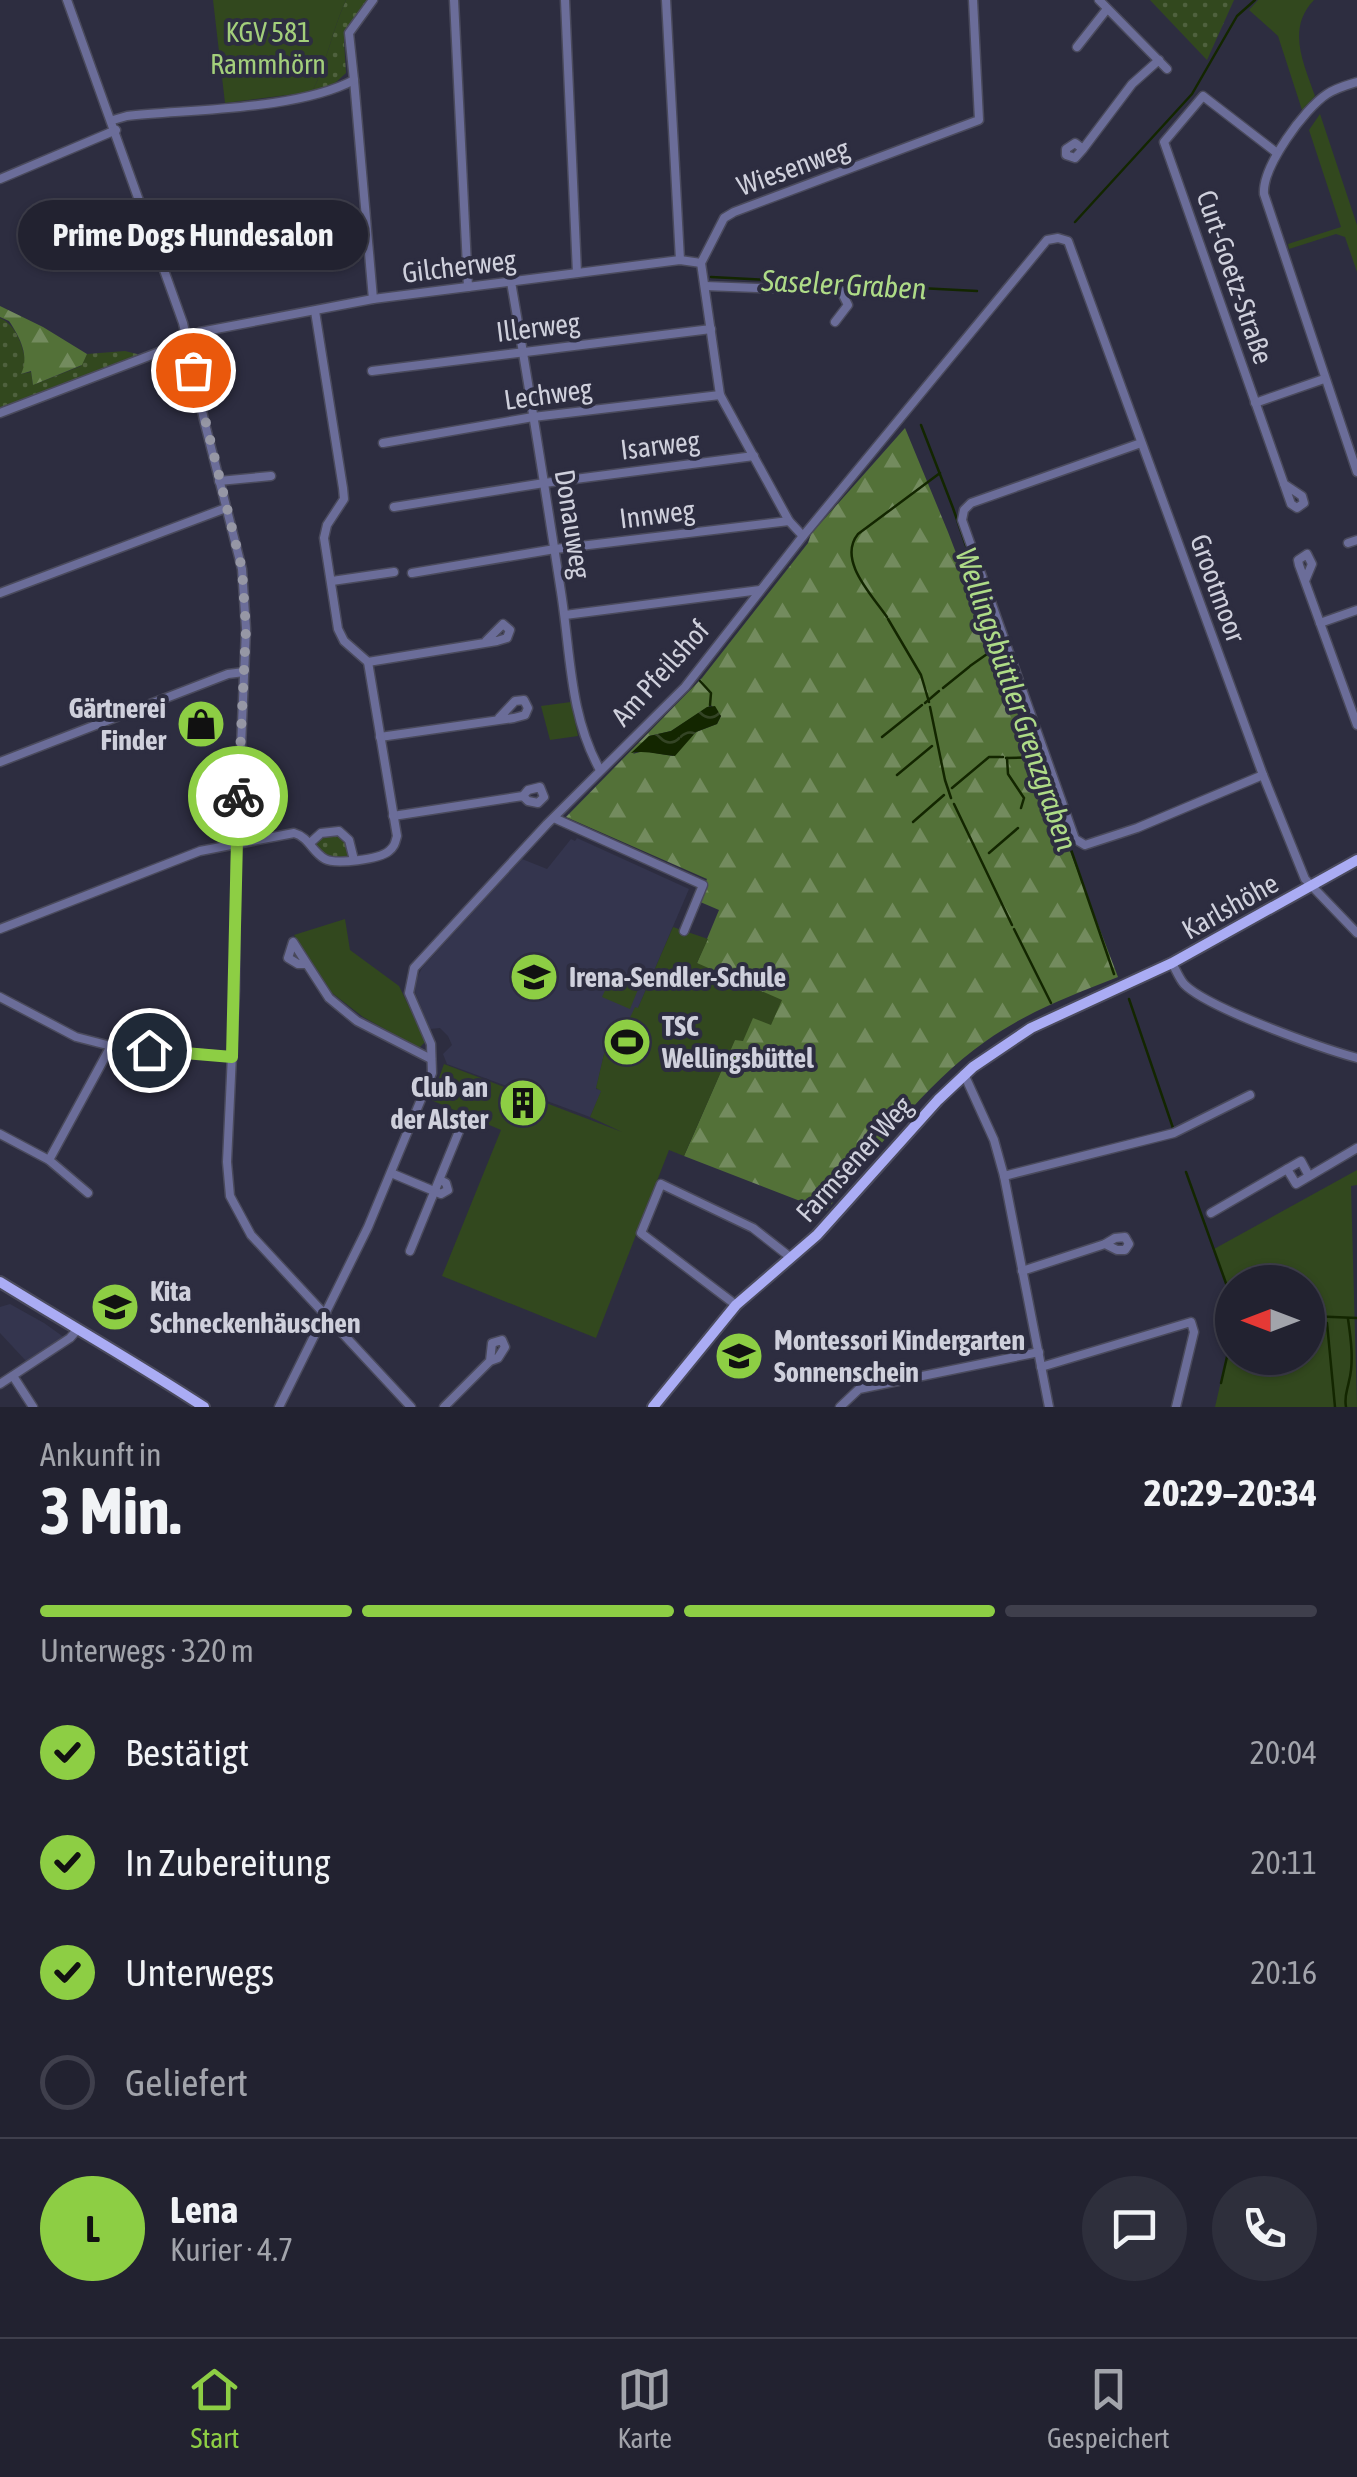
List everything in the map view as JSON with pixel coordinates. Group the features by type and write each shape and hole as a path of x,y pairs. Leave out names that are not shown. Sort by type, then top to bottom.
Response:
{"main road":[{"name":"Karlshöhe","path":"1122,986 1172,963 1357,860"},
{"name":"Farmsener Weg","path":"653,1407 736,1305 826,1226 964,1074 1031,1028 1122,986"},
{"path":"0,1282 204,1407"}],"street":[{"path":"68,0 187,338 242,569 246,629 236,842 227,1162 230,1196 251,1235 411,1407"},
{"path":"373,0 349,33 374,299"},
{"path":"454,0 468,288"},
{"path":"565,0 578,273"},
{"path":"666,0 680,260"},
{"name":"Wiesenweg","path":"701,263 724,218 734,212 979,120 973,0"},
{"path":"1099,0 1167,69"},
{"path":"1077,47 1107,9"},
{"path":"1082,149 1125,92 1158,60"},
{"path":"0,179 127,116 320,94 354,80"},
{"path":"1357,82 1322,98 1277,153 1264,178 1264,194 1357,472"},
{"name":"Curt-Goetz-Straße","path":"1277,153 1203,96 1164,142 1284,484"},
{"name":"Am Pfeilshof","path":"431,1059 431,1044 409,993 414,968 600,770 685,687 803,536 1047,240 1068,241"},
{"name":"Grootmoor","path":"1068,241 1263,775 1305,878 1357,932"},
{"name":"Gilcherweg","path":"0,413 174,346 200,332 374,299 680,260 701,263"},
{"path":"701,263 720,395 790,521 803,536"},
{"name":"Donauweg","path":"512,282 565,616 574,701 583,740 600,770"},
{"path":"705,286 841,292 848,305 835,322"},
{"path":"0,929 200,850 236,842 294,833 324,859 338,863 388,852 396,836 368,662 344,642 338,630 324,538 327,525 344,499 344,488 315,311"},
{"name":"Illerweg","path":"372,372 711,329"},
{"path":"1255,402 1324,378"},
{"name":"Lechweg","path":"383,443 534,418 720,395"},
{"path":"1140,443 972,504 964,510 962,520 1068,822 1080,845 1137,828 1263,775"},
{"name":"Isarweg","path":"394,507 754,456"},
{"path":"220,481 271,476"},
{"path":"0,593 226,508"},
{"name":"Innweg","path":"412,573 555,549 790,521"},
{"path":"332,581 394,572"},
{"path":"1305,581 1354,705 1357,725"},
{"path":"565,616 760,590"},
{"path":"1320,623 1357,610"},
{"path":"368,662 486,641"},
{"path":"0,762 228,674 244,672"},
{"path":"380,737 499,718"},
{"path":"393,816 524,796"},
{"path":"554,818 703,885 684,931"},
{"path":"310,843 321,833 339,831 349,840 354,860"},
{"path":"1172,963 1182,982 1193,990 1248,1018 1357,1058"},
{"path":"280,1407 326,1317 432,1073 431,1059 357,1022 329,998 307,964"},
{"path":"0,997 76,1037 111,1046 232,1057"},
{"path":"49,1160 111,1046"},
{"path":"964,1074 994,1140 1004,1176 1049,1407"},
{"path":"1004,1176 1174,1133 1250,1094"},
{"path":"410,1251 462,1124"},
{"path":"0,1134 49,1160 88,1193"},
{"path":"1288,1169 1296,1184 1357,1148"},
{"path":"1211,1213 1301,1161 1309,1176"},
{"path":"391,1173 435,1192"},
{"path":"736,1305 642,1233 661,1184 753,1228 790,1258"},
{"path":"1022,1271 1106,1244"},
{"path":"1041,1367 1190,1322 1194,1332 1176,1407"},
{"path":"0,1384 70,1338 76,1330"},
{"path":"840,1407 859,1389 1038,1352"},
{"path":"444,1407 490,1361"},
{"path":"13,1376 32,1407"}],"shaded area":[{"name":"Irena-Sendler-Schule","path":"577,838 689,889 638,1008 618,1044 607,1041 596,1089 602,1090 590,1117 447,1064 443,1054 452,1045 448,1036 440,1028 430,1029 415,992 422,968 522,859 547,869 571,839"},
{"path":"10,1304 65,1338 27,1362 0,1333 0,1307"}],"green space":[{"name":"KGV 581 Rammhörn","path":"213,0 346,0 312,92 225,103"},
{"path":"346,0 369,0 344,41 346,73 334,84 312,92 322,70"},
{"path":"1150,0 1234,0 1207,60"},
{"path":"1258,0 1314,0 1306,11 1299,35 1302,59 1315,96 1302,110 1278,36 1249,10"},
{"path":"1320,114 1357,225 1357,272 1345,237 1336,234 1289,249 1288,244 1341,227 1309,130"},
{"path":"0,306 87,354 82,365 33,385 31,371 21,374 22,347 9,321 0,317"},
{"path":"0,318 18,337 26,364 21,374 31,372 33,385 81,366 87,354 125,351 141,355 0,411"},
{"path":"905,428 1118,977 1034,1013 963,1059 901,1121 826,1211 684,1156 735,1039 697,963 719,910 698,901 707,879 566,817 702,678 808,543 811,534","holes":["711,705 721,716 717,724 696,732 673,756 643,751 633,754 649,736 671,731"]},
{"path":"571,702 578,736 550,740 541,706"},
{"path":"338,834 345,839 348,859 328,857 315,845 322,836"},
{"path":"345,919 350,950 399,986 426,1041 419,1048 363,1017 332,993 294,935"},
{"path":"673,927 708,939 697,963 782,1000 771,1025 753,1018 743,1041 735,1040 684,1156 669,1150 596,1338 442,1276 501,1130 431,1100 444,1064 622,1132 590,1117 601,1091 596,1088 607,1041 618,1043 635,1007 638,1008"},
{"path":"612,975 639,987 630,1009 602,997"},
{"path":"1357,1170 1357,1185 1351,1186 1357,1407 1215,1407 1222,1375 1325,1375 1325,1265 1220,1265 1214,1249"}],"water":[{"path":"715,706 721,716 717,724 696,732 675,756 631,753 649,736 671,731 707,707"}],"waterway":[{"path":"1075,222 1192,94 1237,16 1255,0"},
{"name":"Saseler Graben","path":"711,277 977,291"},
{"name":"Wellingsbüttler Grenzgraben","path":"921,425 1114,974"},
{"path":"887,617 859,577 853,544 858,534 940,473"},
{"path":"888,619 921,675 929,702"},
{"path":"970,666 997,647"},
{"path":"943,688 969,667"},
{"path":"700,681 711,693 710,705"},
{"path":"925,703 939,691"},
{"path":"882,737 922,705"},
{"path":"930,707 951,798"},
{"path":"897,775 932,746"},
{"path":"952,788 989,757 1003,757"},
{"path":"1006,758 1039,757"},
{"path":"1007,758 1008,774 1024,798 1021,808"},
{"path":"913,822 944,795"},
{"path":"954,804 1012,925"},
{"path":"989,853 1018,828"},
{"path":"1014,929 1051,1003"},
{"name":"Wellingsbüttler Grenzgraben","path":"1129,999 1173,1128"},
{"name":"Wellingsbüttler Grenzgraben","path":"1186,1172 1219,1265"},
{"path":"1325,1317 1357,1318"},
{"path":"1346,1407 1352,1358 1348,1319"},
{"path":"1327,1323 1335,1407"},
{"path":"1221,1383 1223,1375"}],"way so far":[{"path":"193,370 242,569 246,629 238,796"}],"place":[{"name":"Prime Dogs Hundesalon","path":"193,370"},
{"name":"Gärtnerei Finder","path":"201,724"},
{"name":"Irena-Sendler-Schule","path":"534,977"},
{"name":"TSC Wellingsbüttel","path":"627,1042"},
{"name":"Club an der Alster","path":"523,1103"},
{"name":"Kita Schneckenhäuschen","path":"115,1307"},
{"name":"Montessori Kindergarten Sonnenschein","path":"739,1356"}],"route":[{"path":"149,1050 232,1057 238,796"}]}
